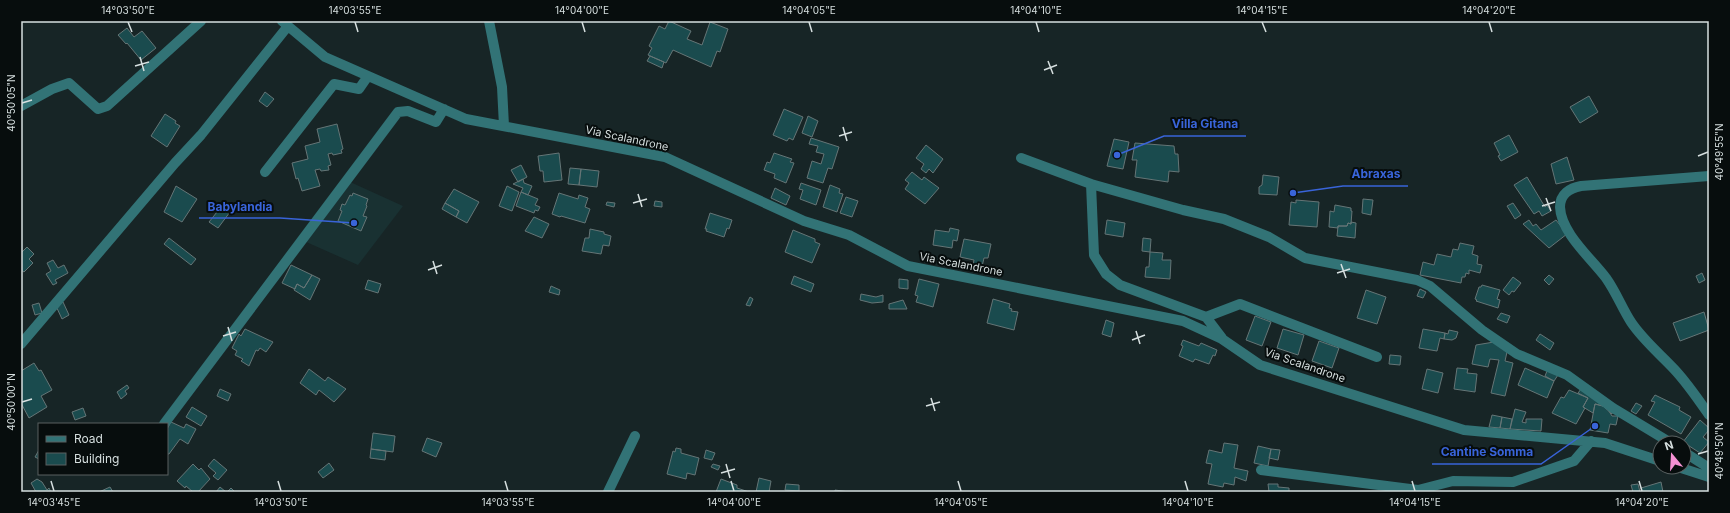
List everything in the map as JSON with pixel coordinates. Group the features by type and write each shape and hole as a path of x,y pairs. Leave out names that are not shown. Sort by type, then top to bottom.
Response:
{"street":[{"path":"21,106 52,89 69,83 98,109 107,106 201,21"},
{"path":"489,21 502,87 504,126"},
{"path":"21,344 175,163 201,135 285,24"},
{"name":"Via Scalandrone","path":"285,24 325,57 466,119 665,157 804,221 849,235 908,266 1183,321 1222,339 1260,365 1464,430 1606,443 1652,458"},
{"path":"265,172 334,84 359,89 368,76"},
{"path":"165,423 398,112 408,111 436,122 444,109"},
{"path":"1021,158 1091,184 1183,210 1224,219 1269,237 1305,258 1417,280 1430,286 1482,330 1517,354 1567,375 1613,408 1658,435"},
{"path":"1709,176 1570,188 1563,196 1560,207 1564,224 1575,242 1616,293 1631,322 1694,392 1709,415"},
{"path":"1091,184 1094,255 1106,274 1120,285 1206,317 1222,339"},
{"path":"1206,317 1240,304 1377,357"},
{"path":"608,492 635,436"},
{"path":"1261,470 1418,490 1453,481 1513,482 1574,461 1591,441"},
{"path":"1692,457 1709,468"},
{"path":"1692,472 1709,478"}],"shaded area":[{"path":"348,181 403,206 358,265 304,241"}],"building":[{"path":"669,21 691,31 687,39 702,45 710,22 728,29 720,52 717,51 711,67 673,50 666,63 648,55 652,48 649,46 659,26 665,29"},
{"path":"127,28 134,37 142,31 156,48 141,60 127,43 126,44 118,35"},
{"path":"650,56 664,62 662,68 647,61"},
{"path":"265,92 274,99 267,107 259,101"},
{"path":"1589,96 1598,112 1580,123 1570,107"},
{"path":"784,109 803,117 793,140 789,138 787,141 773,135"},
{"path":"165,114 176,121 175,123 180,126 167,147 151,136"},
{"path":"808,116 818,121 812,137 802,133"},
{"path":"337,124 343,149 341,150 342,153 333,155 332,153 328,154 331,165 328,166 329,170 315,170 320,186 302,191 298,178 296,179 292,163 308,159 305,146 320,142 317,129"},
{"path":"1509,135 1518,152 1501,161 1498,156 1500,155 1494,143"},
{"path":"811,138 839,147 832,169 828,168 823,183 807,178 812,161 821,164 824,154 816,152 818,146 809,144"},
{"path":"1114,139 1129,142 1123,169 1107,166"},
{"path":"1135,143 1174,146 1175,154 1178,154 1179,172 1169,171 1168,182 1135,177 1137,160 1132,160"},
{"path":"926,145 943,159 933,173 929,169 926,173 921,169 924,164 916,158"},
{"path":"559,153 562,180 544,182 543,171 540,171 538,156"},
{"path":"774,153 792,159 790,162 794,163 786,183 774,178 775,174 764,170 767,162 770,163"},
{"path":"1567,157 1574,180 1556,184 1551,164"},
{"path":"521,165 527,177 518,182 511,170"},
{"path":"570,168 581,169 579,185 568,184"},
{"path":"581,169 599,171 597,187 579,185"},
{"path":"912,172 922,180 924,177 939,188 925,204 905,189 909,183 905,180"},
{"path":"1263,175 1279,177 1277,195 1259,194 1259,187 1262,185"},
{"path":"1527,177 1545,207 1547,205 1551,211 1542,216 1539,211 1534,214 1514,185"},
{"path":"523,179 524,183 532,186 528,195 521,192 523,188 513,184"},
{"path":"801,183 821,190 816,205 800,199 803,190 799,189"},
{"path":"830,185 840,189 839,193 843,194 837,212 823,207"},
{"path":"176,186 197,199 182,222 164,212"},
{"path":"507,186 519,192 512,211 499,206"},
{"path":"775,188 790,196 786,205 771,198"},
{"path":"454,189 479,202 467,223 456,217 459,211 445,203"},
{"path":"521,192 538,199 535,205 540,207 538,211 535,210 534,213 516,206"},
{"path":"353,193 368,199 363,216 367,217 361,231 338,221 342,211 340,210 342,204 345,205 350,195 352,196"},
{"path":"559,193 578,199 579,195 588,198 585,207 590,209 585,223 552,214"},
{"path":"846,197 858,201 852,217 840,213"},
{"path":"1363,199 1373,200 1371,215 1362,213"},
{"path":"1296,200 1319,202 1317,227 1289,225 1291,202 1296,203"},
{"path":"655,201 662,202 662,207 654,206"},
{"path":"225,202 233,208 218,228 209,222"},
{"path":"607,202 615,203 614,207 606,205"},
{"path":"445,203 459,211 456,217 442,209"},
{"path":"1513,203 1521,215 1515,219 1507,206"},
{"path":"1335,205 1351,208 1351,224 1348,223 1347,226 1338,226 1338,228 1329,227 1330,211 1334,212"},
{"path":"710,213 732,220 724,237 706,231 707,229 705,229"},
{"path":"534,217 549,224 542,238 525,231"},
{"path":"1107,220 1125,223 1123,237 1105,234"},
{"path":"1529,220 1533,226 1536,224 1541,230 1556,220 1567,234 1549,248 1523,224"},
{"path":"1351,222 1356,223 1355,238 1337,236 1338,226 1347,226 1348,223 1351,224"},
{"path":"950,228 959,230 957,241 953,240 952,248 933,245 935,230 949,232"},
{"path":"590,229 604,232 604,234 611,236 609,246 603,245 601,254 582,251 585,238 589,238"},
{"path":"793,230 815,239 815,242 820,244 812,263 785,252"},
{"path":"169,238 196,259 191,265 164,244"},
{"path":"1143,238 1151,239 1150,252 1142,251"},
{"path":"964,239 991,244 988,258 984,258 981,271 972,269 974,260 960,257"},
{"path":"1460,243 1474,246 1472,254 1478,256 1477,264 1482,265 1480,273 1469,270 1469,274 1466,273 1465,277 1462,277 1461,283 1420,275 1423,262 1434,265 1437,254 1451,257 1453,249 1458,250"},
{"path":"27,247 34,254 29,259 33,263 24,272 21,270 21,253"},
{"path":"1150,252 1163,253 1162,260 1171,260 1170,279 1145,277 1146,267 1149,267"},
{"path":"53,260 58,268 64,265 68,273 55,280 57,283 53,285 46,274 51,271 47,263"},
{"path":"291,265 312,275 304,288 297,284 295,289 282,283"},
{"path":"1702,273 1705,280 1699,283 1696,276"},
{"path":"312,275 320,279 310,300 294,290 297,284 304,288"},
{"path":"1549,275 1554,279 1549,285 1544,280"},
{"path":"794,276 814,284 811,292 791,284"},
{"path":"1513,277 1521,283 1514,292 1512,291 1509,295 1503,290"},
{"path":"899,279 908,280 908,289 899,288"},
{"path":"919,279 939,284 933,307 916,302 918,296 915,295"},
{"path":"368,280 381,284 378,293 365,289"},
{"path":"1482,285 1500,290 1497,299 1500,300 1498,308 1476,301 1477,300 1475,299 1479,287"},
{"path":"551,286 560,290 559,295 549,292"},
{"path":"1420,289 1426,292 1423,298 1417,296"},
{"path":"1366,290 1386,297 1377,324 1357,318"},
{"path":"861,294 876,297 883,295 883,302 872,303 860,300"},
{"path":"750,297 753,299 750,306 746,305"},
{"path":"993,299 1010,304 1009,308 1012,309 1011,311 1018,312 1014,330 987,323"},
{"path":"903,300 907,309 889,309 889,304"},
{"path":"63,302 69,315 62,319 56,306"},
{"path":"39,303 42,313 35,315 32,305"},
{"path":"1704,312 1709,330 1680,341 1673,323"},
{"path":"1501,313 1510,316 1507,323 1497,319"},
{"path":"1255,316 1271,322 1262,346 1246,340"},
{"path":"1106,320 1114,323 1111,337 1102,334"},
{"path":"245,329 273,342 266,352 260,348 258,351 256,350 249,366 241,361 243,359 235,355 237,351 232,348 239,334 241,336"},
{"path":"1283,329 1304,335 1298,355 1277,348"},
{"path":"1423,329 1445,333 1444,339 1440,338 1437,351 1419,348"},
{"path":"1449,330 1458,332 1456,338 1452,340 1444,339 1445,333 1448,334"},
{"path":"1540,334 1554,343 1550,350 1536,340"},
{"path":"1183,340 1199,346 1201,343 1217,350 1215,356 1213,355 1209,364 1195,359 1193,362 1179,356 1183,346 1181,345"},
{"path":"1319,341 1339,348 1332,368 1312,361"},
{"path":"1494,342 1507,352 1505,361 1513,363 1505,396 1491,393 1499,360 1490,359 1488,367 1472,364 1476,345"},
{"path":"1390,355 1401,356 1400,365 1389,364"},
{"path":"34,363 39,371 41,370 52,390 41,396 47,407 29,418 21,403 21,371"},
{"path":"1457,368 1468,369 1467,373 1477,374 1475,392 1454,389"},
{"path":"1525,368 1554,381 1547,398 1518,385"},
{"path":"309,369 325,381 328,377 346,389 334,402 319,390 316,395 300,383"},
{"path":"1427,369 1443,373 1438,393 1422,389"},
{"path":"1547,371 1558,375 1554,381 1545,376"},
{"path":"127,385 129,388 125,391 127,394 121,399 117,392"},
{"path":"220,389 231,394 228,401 217,396"},
{"path":"1581,389 1613,410 1612,414 1603,406 1595,404 1593,413 1583,407 1588,398 1578,393"},
{"path":"1569,390 1588,398 1583,407 1585,408 1576,424 1552,413 1561,397 1564,398"},
{"path":"1655,395 1680,407 1679,410 1691,417 1681,434 1648,415 1655,402 1651,401"},
{"path":"1636,403 1642,406 1636,414 1631,411"},
{"path":"1595,404 1607,408 1612,416 1618,416 1616,425 1610,424 1608,433 1590,430"},
{"path":"192,407 207,416 201,426 186,417"},
{"path":"83,408 86,416 75,420 72,412"},
{"path":"1515,409 1526,412 1522,422 1526,423 1526,419 1542,419 1541,431 1510,429"},
{"path":"1492,415 1502,417 1500,428 1489,427"},
{"path":"1502,417 1512,419 1510,429 1500,428"},
{"path":"1700,420 1709,428 1703,437 1709,442 1700,453 1692,448 1692,435 1688,435"},
{"path":"171,422 184,428 186,424 196,429 188,444 180,439 168,454 168,427"},
{"path":"373,433 395,436 393,452 371,449"},
{"path":"427,438 442,443 436,457 422,451"},
{"path":"1224,443 1238,445 1234,468 1248,471 1246,481 1235,477 1234,485 1224,483 1223,487 1208,484 1212,464 1206,463 1209,450 1222,453"},
{"path":"1258,446 1271,449 1268,466 1254,463"},
{"path":"676,448 681,449 681,453 699,458 695,475 687,473 686,479 667,474 673,451 675,452"},
{"path":"371,449 386,451 385,460 370,458"},
{"path":"1271,449 1280,450 1278,460 1269,458"},
{"path":"706,450 715,453 712,460 704,458"},
{"path":"38,452 38,458 35,457"},
{"path":"214,459 227,470 218,480 213,476 216,473 208,466"},
{"path":"329,463 334,470 323,478 318,472"},
{"path":"193,464 199,470 201,468 210,479 198,492 193,492 186,486 185,488 177,481"},
{"path":"713,464 720,466 718,470 711,467"},
{"path":"759,478 771,481 769,492 756,492"},
{"path":"37,479 42,482 47,490 49,488 51,492 36,492 31,483"},
{"path":"721,479 737,485 737,488 749,492 716,492"},
{"path":"1661,482 1663,492 1642,492 1641,488"},
{"path":"786,484 799,485 799,491 785,490"},
{"path":"1268,484 1278,484 1278,487 1289,488 1289,492 1269,492"},
{"path":"1638,484 1640,492 1633,492 1631,485"},
{"path":"110,487 113,492 99,492"},
{"path":"220,487 226,492 216,492"},
{"path":"231,488 235,492 227,492"},
{"path":"835,490 849,492 835,492"}],"place":[{"name":"Villa Gitana","path":"1117,155"},
{"name":"Abraxas","path":"1293,193"},
{"name":"Babylandia","path":"354,223"},
{"name":"Cantine Somma","path":"1595,426"}]}
